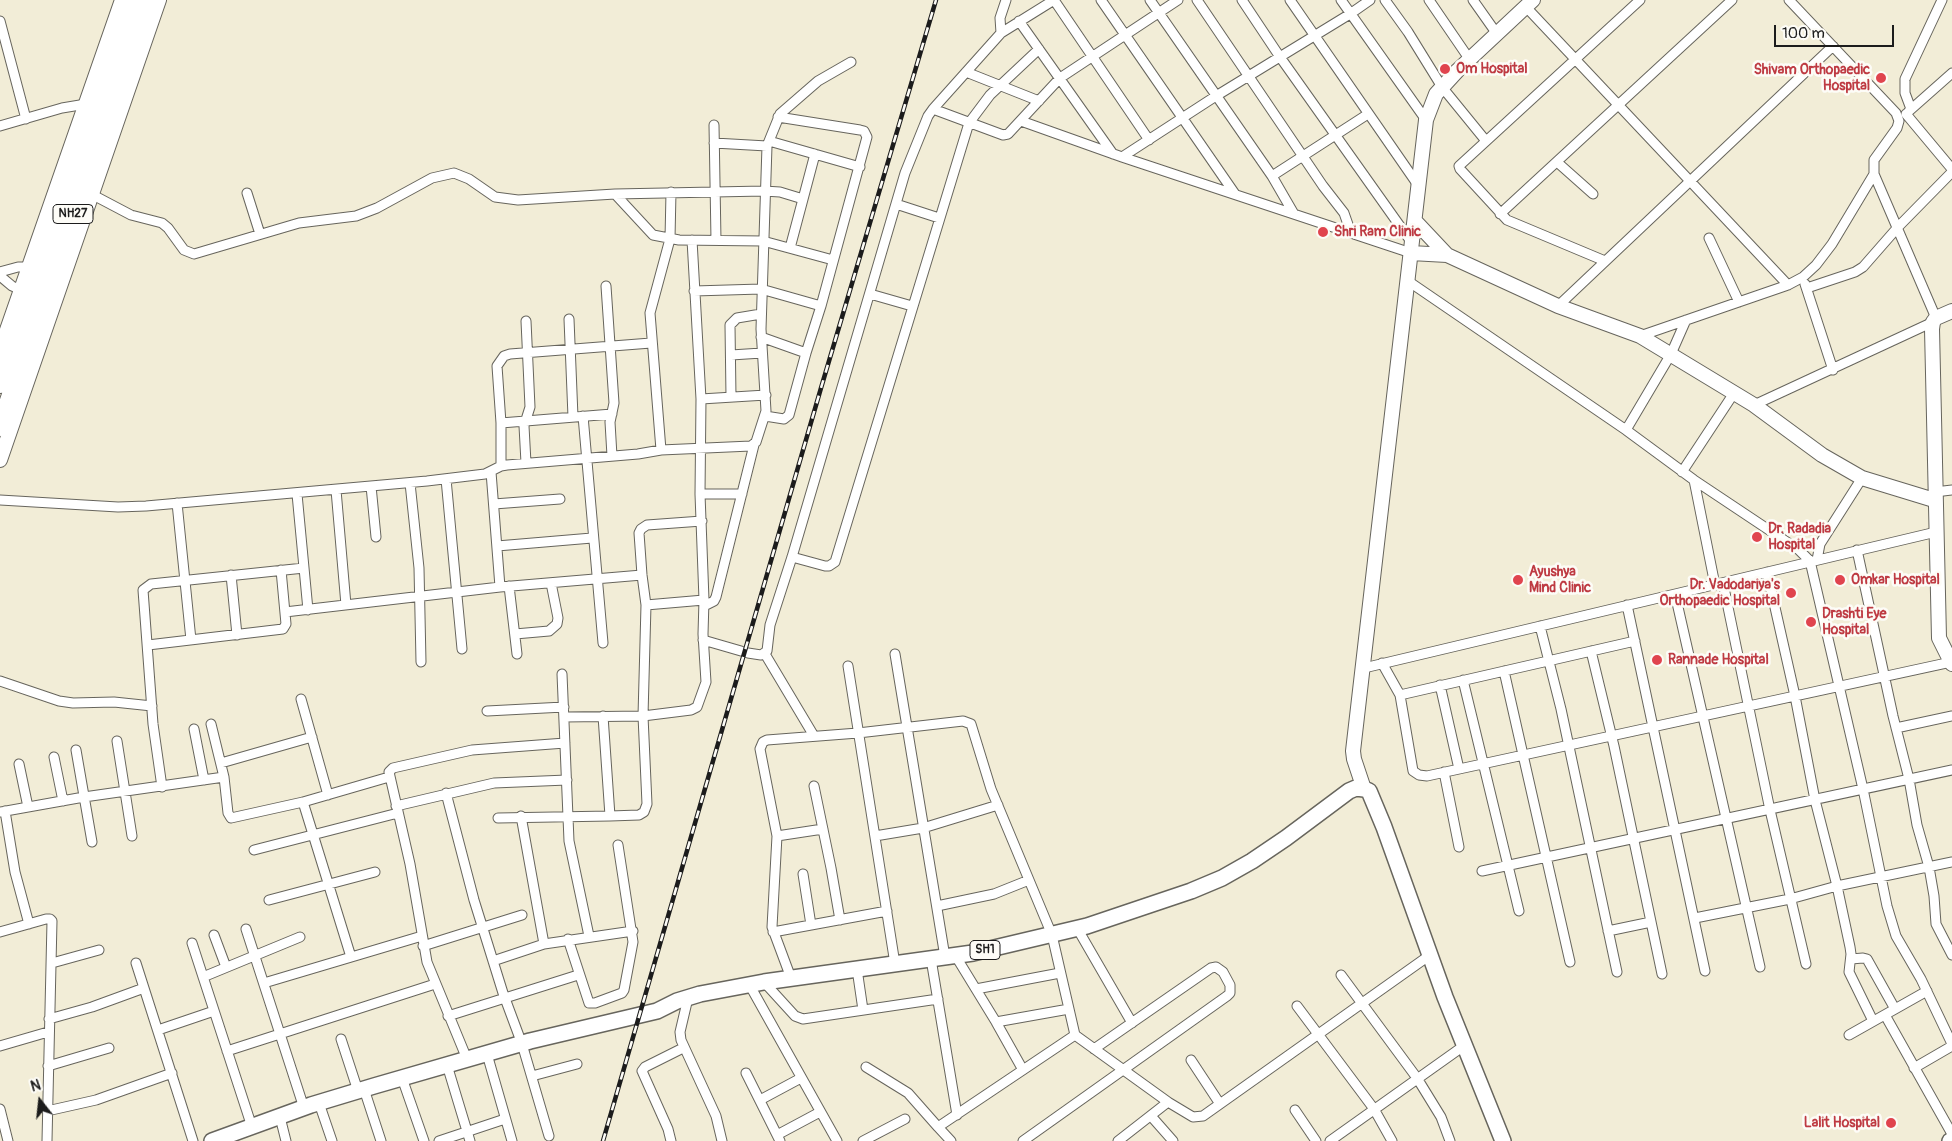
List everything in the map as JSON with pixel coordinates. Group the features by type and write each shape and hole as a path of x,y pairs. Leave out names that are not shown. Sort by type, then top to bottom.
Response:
{"highway":[{"name":"NH27","path":"0,384 133,0"},
{"name":"NH27","path":"0,427 146,0"}],"main road":[{"name":"SH1","path":"212,1141 233,1137 252,1127 311,1105 522,1044 657,1011 688,998 749,984 944,957 1052,935 1077,928 1191,891 1222,878 1286,838 1349,791 1356,788 1364,789"},
{"path":"1364,789 1372,796 1384,826 1430,955 1503,1141"}],"street":[{"path":"0,350 122,0"},
{"path":"0,460 159,0"},
{"path":"1001,33 1000,18 1006,0"},
{"path":"814,736 766,649 770,624 792,557 905,173 928,116 1001,33 1054,0 1149,140"},
{"path":"1101,0 1235,194"},
{"path":"1150,0 1272,176 1294,214"},
{"path":"933,109 1003,135 1012,131 1060,78 1178,0"},
{"path":"1197,0 1346,216 1350,233"},
{"path":"1242,0 1412,248"},
{"path":"1290,0 1420,186"},
{"path":"1341,0 1426,120"},
{"path":"1117,156 1149,140 1370,0"},
{"path":"1384,0 1408,32 1442,87 1486,140"},
{"path":"1429,0 1470,60"},
{"path":"1473,0 1497,34"},
{"path":"1605,262 1508,220 1500,214 1460,169 1460,163 1640,0"},
{"path":"1500,214 1732,0"},
{"path":"1789,0 1892,108 1905,115 1952,171 1898,227 1863,267 1856,272 1807,288"},
{"path":"1905,115 1905,79 1942,0"},
{"path":"1364,789 1353,751 1420,186 1426,120 1436,94 1497,34 1526,2 1575,59 1788,285"},
{"path":"0,21 26,119"},
{"path":"1019,21 1117,156"},
{"path":"1558,306 1833,46"},
{"path":"792,557 825,566 829,566 834,562 969,123 986,99 1039,49"},
{"path":"646,605 704,603 714,600 716,597 754,445 765,416 766,395 761,337 761,289 764,191 768,144 778,117 811,86 851,62"},
{"path":"966,72 1039,101"},
{"path":"1382,663 1400,695 1413,771 1419,775 1427,776 1951,663 1938,638 1934,496 1934,320 1898,227 1874,174 1874,160 1905,115 1952,73"},
{"path":"0,126 62,108 86,104"},
{"path":"1272,176 1368,114"},
{"path":"765,416 784,419 789,415 867,142 864,131 778,117"},
{"path":"1021,121 1117,156 1350,233 1447,255 1558,306 1640,336 1754,405 1822,455 1862,478 1934,496 1952,490"},
{"path":"714,125 716,240"},
{"path":"714,143 768,144 860,166"},
{"path":"790,248 815,154"},
{"path":"1557,162 1593,194"},
{"path":"93,195 131,215 162,223 184,250 189,253 202,252 299,223 356,216 378,208 438,176 454,173 472,181 495,197 518,200 615,194 715,191 780,192 803,199"},
{"path":"1640,336 1788,285 1803,277 1816,265 1832,244 1874,174"},
{"path":"661,450 651,308 670,239 670,192"},
{"path":"247,194 260,234"},
{"path":"615,194 650,233 670,239 763,241 833,260"},
{"path":"896,204 939,218"},
{"path":"1415,220 1447,255"},
{"path":"1709,238 1740,302"},
{"path":"564,717 643,716 691,710 697,707 706,682 703,640 700,399 692,240"},
{"path":"0,272 18,267 29,267"},
{"path":"0,276 12,286 21,290"},
{"path":"1803,277 1833,370"},
{"path":"1408,281 1626,430 1682,472 1814,561"},
{"path":"606,286 614,398 610,427 612,456"},
{"path":"694,291 761,289 821,306"},
{"path":"870,294 912,306"},
{"path":"1754,405 1833,370 1952,311"},
{"path":"731,397 730,325 737,318 761,314"},
{"path":"569,319 573,417"},
{"path":"1626,430 1671,354 1686,320"},
{"path":"526,321 530,407 525,421 526,463"},
{"path":"761,337 806,353"},
{"path":"501,466 501,423 497,366 504,356 652,343"},
{"path":"731,355 762,353"},
{"path":"1682,472 1734,393"},
{"path":"700,399 766,395"},
{"path":"501,423 612,414"},
{"path":"583,416 592,538 603,643"},
{"path":"0,500 118,507 177,503 298,494 446,479 491,472 501,466 526,463 661,450 746,447 754,445"},
{"path":"491,472 497,546 515,634 517,654"},
{"path":"1862,478 1820,544 1814,561 1838,686 1863,789 1887,906 1896,936 1927,991 1952,1045 1914,1068"},
{"path":"446,479 462,649"},
{"path":"1694,480 1749,706 1770,810 1806,964"},
{"path":"410,482 419,568 421,662"},
{"path":"371,486 376,537"},
{"path":"336,490 346,604"},
{"path":"298,494 308,610"},
{"path":"700,494 742,494"},
{"path":"494,504 560,499"},
{"path":"177,503 191,640"},
{"path":"498,818 521,816 610,816 639,814 646,809 643,716 646,605 639,533 643,526 702,521"},
{"path":"1364,668 1936,532"},
{"path":"497,546 592,538"},
{"path":"1857,550 1884,676 1909,779 1917,825 1929,867 1936,924 1952,955"},
{"path":"162,787 153,724 144,590 151,584 304,568"},
{"path":"148,645 282,629 286,624 281,570"},
{"path":"1767,572 1795,696 1815,800 1850,946 1851,977 1873,1021"},
{"path":"285,612 505,586 642,575"},
{"path":"231,576 237,635"},
{"path":"515,634 549,631 554,628 558,618 552,583"},
{"path":"1675,594 1760,967"},
{"path":"1627,605 1705,971"},
{"path":"1540,626 1569,744 1617,972"},
{"path":"703,640 744,652 766,649"},
{"path":"1400,695 1635,641"},
{"path":"1591,651 1662,974"},
{"path":"895,654 944,957 938,999 956,1115"},
{"path":"848,666 895,964"},
{"path":"1504,670 1570,962"},
{"path":"562,674 568,817 573,863 589,936"},
{"path":"1463,680 1519,911"},
{"path":"0,681 59,701 73,703 114,702 152,708"},
{"path":"1440,686 1459,769"},
{"path":"302,699 328,795"},
{"path":"487,711 564,707"},
{"path":"603,716 610,816"},
{"path":"1896,728 1952,716"},
{"path":"792,978 773,932 777,836 760,749 761,745 766,740 858,733 962,721 971,724 991,789 1052,935 1075,1035 1168,1102 1193,1117 1198,1118 1220,1104 1430,955"},
{"path":"211,724 224,777 228,813 231,818 303,802 389,777"},
{"path":"194,729 204,780"},
{"path":"221,763 312,736"},
{"path":"117,741 132,836"},
{"path":"467,1060 435,984 423,946 410,864 389,777 390,770 472,750 565,743"},
{"path":"76,750 92,842"},
{"path":"54,757 63,801"},
{"path":"19,764 28,807"},
{"path":"1482,871 1676,831 1952,770"},
{"path":"1444,772 1459,847"},
{"path":"29,924 14,872 3,812 84,797 224,777"},
{"path":"254,850 397,810 446,793 494,783 567,780"},
{"path":"814,786 840,920"},
{"path":"446,793 462,858 493,961 522,1044 550,1136"},
{"path":"303,802 351,957"},
{"path":"874,836 923,828 998,805"},
{"path":"521,816 544,944"},
{"path":"777,836 823,829"},
{"path":"568,939 578,975 589,1003 595,1003 622,993 633,947 633,931 618,846"},
{"path":"1695,918 1790,899 1837,886 1952,862"},
{"path":"269,900 375,872"},
{"path":"803,874 811,925"},
{"path":"937,906 994,894 1029,880"},
{"path":"773,932 887,912"},
{"path":"423,946 522,915"},
{"path":"0,932 46,919 52,921 46,1141"},
{"path":"1608,931 1651,922"},
{"path":"1077,928 1132,1023"},
{"path":"246,929 280,1033 311,1105 332,1141"},
{"path":"493,961 544,944 633,931"},
{"path":"1943,937 1952,932"},
{"path":"214,935 226,967"},
{"path":"264,983 422,936"},
{"path":"203,977 300,937"},
{"path":"192,943 252,1127"},
{"path":"52,963 99,950"},
{"path":"944,957 976,988 1023,1070"},
{"path":"1851,959 1863,958 1867,960 1895,1009"},
{"path":"136,963 193,1141"},
{"path":"1023,1141 1227,996 1230,993 1230,985 1220,968 1211,968 1094,1049"},
{"path":"857,969 863,1010"},
{"path":"976,988 1060,972"},
{"path":"448,1016 578,975"},
{"path":"1341,975 1417,1078 1441,1117 1450,1141"},
{"path":"764,982 799,1018 938,999"},
{"path":"227,1050 435,984"},
{"path":"749,984 837,1141"},
{"path":"49,1018 92,1007 144,988"},
{"path":"1849,1035 1927,991"},
{"path":"688,998 680,1032 683,1048 716,1116 720,1141"},
{"path":"1297,1006 1374,1109 1392,1141"},
{"path":"996,1022 1069,1009"},
{"path":"158,1030 214,1010"},
{"path":"1885,1015 1952,1134"},
{"path":"0,1046 48,1032"},
{"path":"938,1127 1075,1035"},
{"path":"341,1039 382,1141"},
{"path":"1330,1141 1465,1045"},
{"path":"48,1066 108,1048"},
{"path":"671,1141 668,1128 642,1071 645,1067 683,1048"},
{"path":"487,1054 512,1141"},
{"path":"1191,1060 1220,1104"},
{"path":"532,1076 576,1064"},
{"path":"447,1065 470,1141"},
{"path":"866,1067 908,1093 951,1141"},
{"path":"47,1111 96,1100 172,1073"},
{"path":"746,1073 779,1138 820,1112"},
{"path":"402,1078 424,1141"},
{"path":"760,1100 801,1078"},
{"path":"1118,1141 1168,1102"},
{"path":"0,1109 8,1141"},
{"path":"1295,1110 1316,1141"},
{"path":"280,1116 286,1141"},
{"path":"1150,1116 1173,1141"},
{"path":"439,1141 505,1119"},
{"path":"863,1141 905,1119"}],"railway":[{"path":"603,1141 821,388 936,0"}],"place":[{"name":"Om Hospital","path":"1445,69"},
{"name":"Shivam Orthopaedic Hospital","path":"1881,78"},
{"name":"Shri Ram Clinic","path":"1323,232"},
{"name":"Dr. Radadia Hospital","path":"1757,537"},
{"name":"Ayushya Mind Clinic","path":"1518,580"},
{"name":"Omkar Hospital","path":"1840,580"},
{"name":"Dr. Vadodariya's Orthopaedic Hospital","path":"1791,593"},
{"name":"Drashti Eye Hospital","path":"1811,622"},
{"name":"Rannade Hospital","path":"1657,660"},
{"name":"Lalit Hospital","path":"1891,1123"}]}
